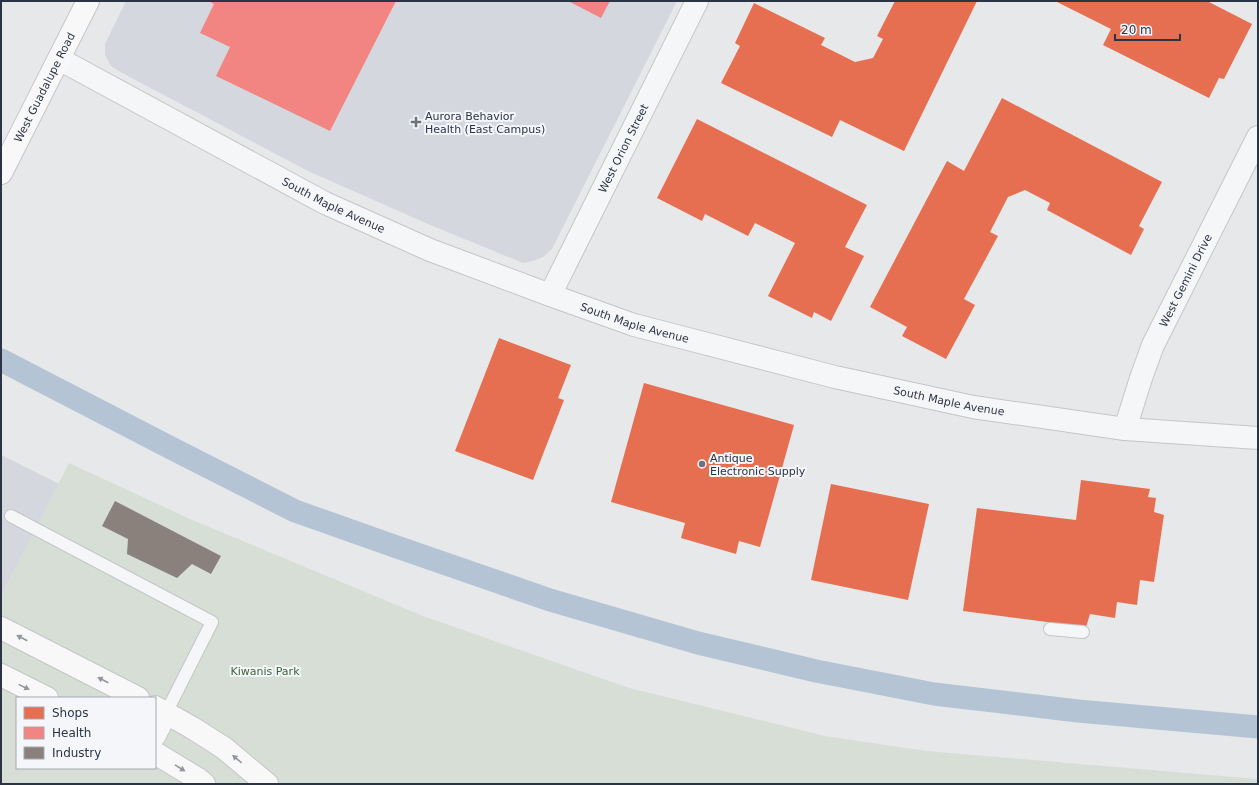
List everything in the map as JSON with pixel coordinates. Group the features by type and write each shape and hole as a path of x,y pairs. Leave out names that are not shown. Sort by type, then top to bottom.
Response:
{"street":[{"name":"West Guadalupe Road","path":"1,173 88,1"},
{"name":"West Orion Street","path":"550,295 697,1"},
{"name":"South Maple Avenue","path":"59,59 321,201 430,250 634,325 835,377 973,407 1125,429 1258,438"},
{"name":"West Gemini Drive","path":"1125,429 1153,345 1258,136"},
{"path":"1,628 136,697"},
{"path":"1,675 45,697"},
{"path":"156,731 161,710 190,726 224,748 267,784"},
{"path":"156,754 204,784"}],"lane":[{"path":"11,516 212,622 161,710"},
{"path":"1050,629 1083,632"}],"shaded area":[{"name":"Aurora Behavior Health (East Campus)","path":"126,1 677,1 552,249 543,257 523,263 428,224 308,171 111,66 105,55 105,44"},
{"path":"1,455 59,484 1,596"}],"green space":[{"name":"Kiwanis Park","path":"69,463 190,519 423,616 629,688 825,736 926,751 1258,779 1258,784 1,784 1,596"}],"building: Shops":[{"path":"895,1 977,1 904,151 840,120 832,137 721,83 740,46 735,43 754,3 825,38 821,45 855,62 873,58 883,39 877,36"},
{"path":"1055,1 1207,1 1252,24 1224,79 1219,78 1209,98 1103,45 1111,29"},
{"path":"1002,98 1162,182 1139,226 1144,229 1131,255 1047,210 1050,203 1025,190 1008,197 990,232 998,236 964,299 975,305 946,359 902,336 907,327 870,307 947,161 964,171"},
{"path":"697,119 867,205 845,247 864,256 831,321 814,312 812,318 768,296 795,243 755,223 748,236 705,214 702,221 657,198"},
{"path":"499,338 571,365 558,398 564,400 533,480 455,451"},
{"name":"Antique Electronic Supply","path":"644,383 794,425 760,547 739,541 736,554 681,538 685,523 611,502"},
{"path":"1081,480 1150,489 1148,497 1156,498 1154,512 1164,515 1154,582 1140,580 1137,605 1117,602 1115,618 1090,614 1086,627 963,611 977,508 1076,520"},
{"path":"831,484 929,504 908,600 811,580"}],"building: Health":[{"path":"209,1 396,1 330,131 216,76 230,47 200,33 214,4"},
{"path":"568,1 610,1 601,18"}],"building: Industry":[{"path":"115,501 221,556 211,574 192,564 177,578 127,554 128,539 102,526"}],"waterway":[{"path":"1,360 295,511 550,600 698,643 816,671 934,694 1078,711 1258,727"}],"place":[{"name":"Aurora Behavior Health (East Campus)","path":"416,122"},
{"name":"Antique Electronic Supply","path":"702,464"}]}
